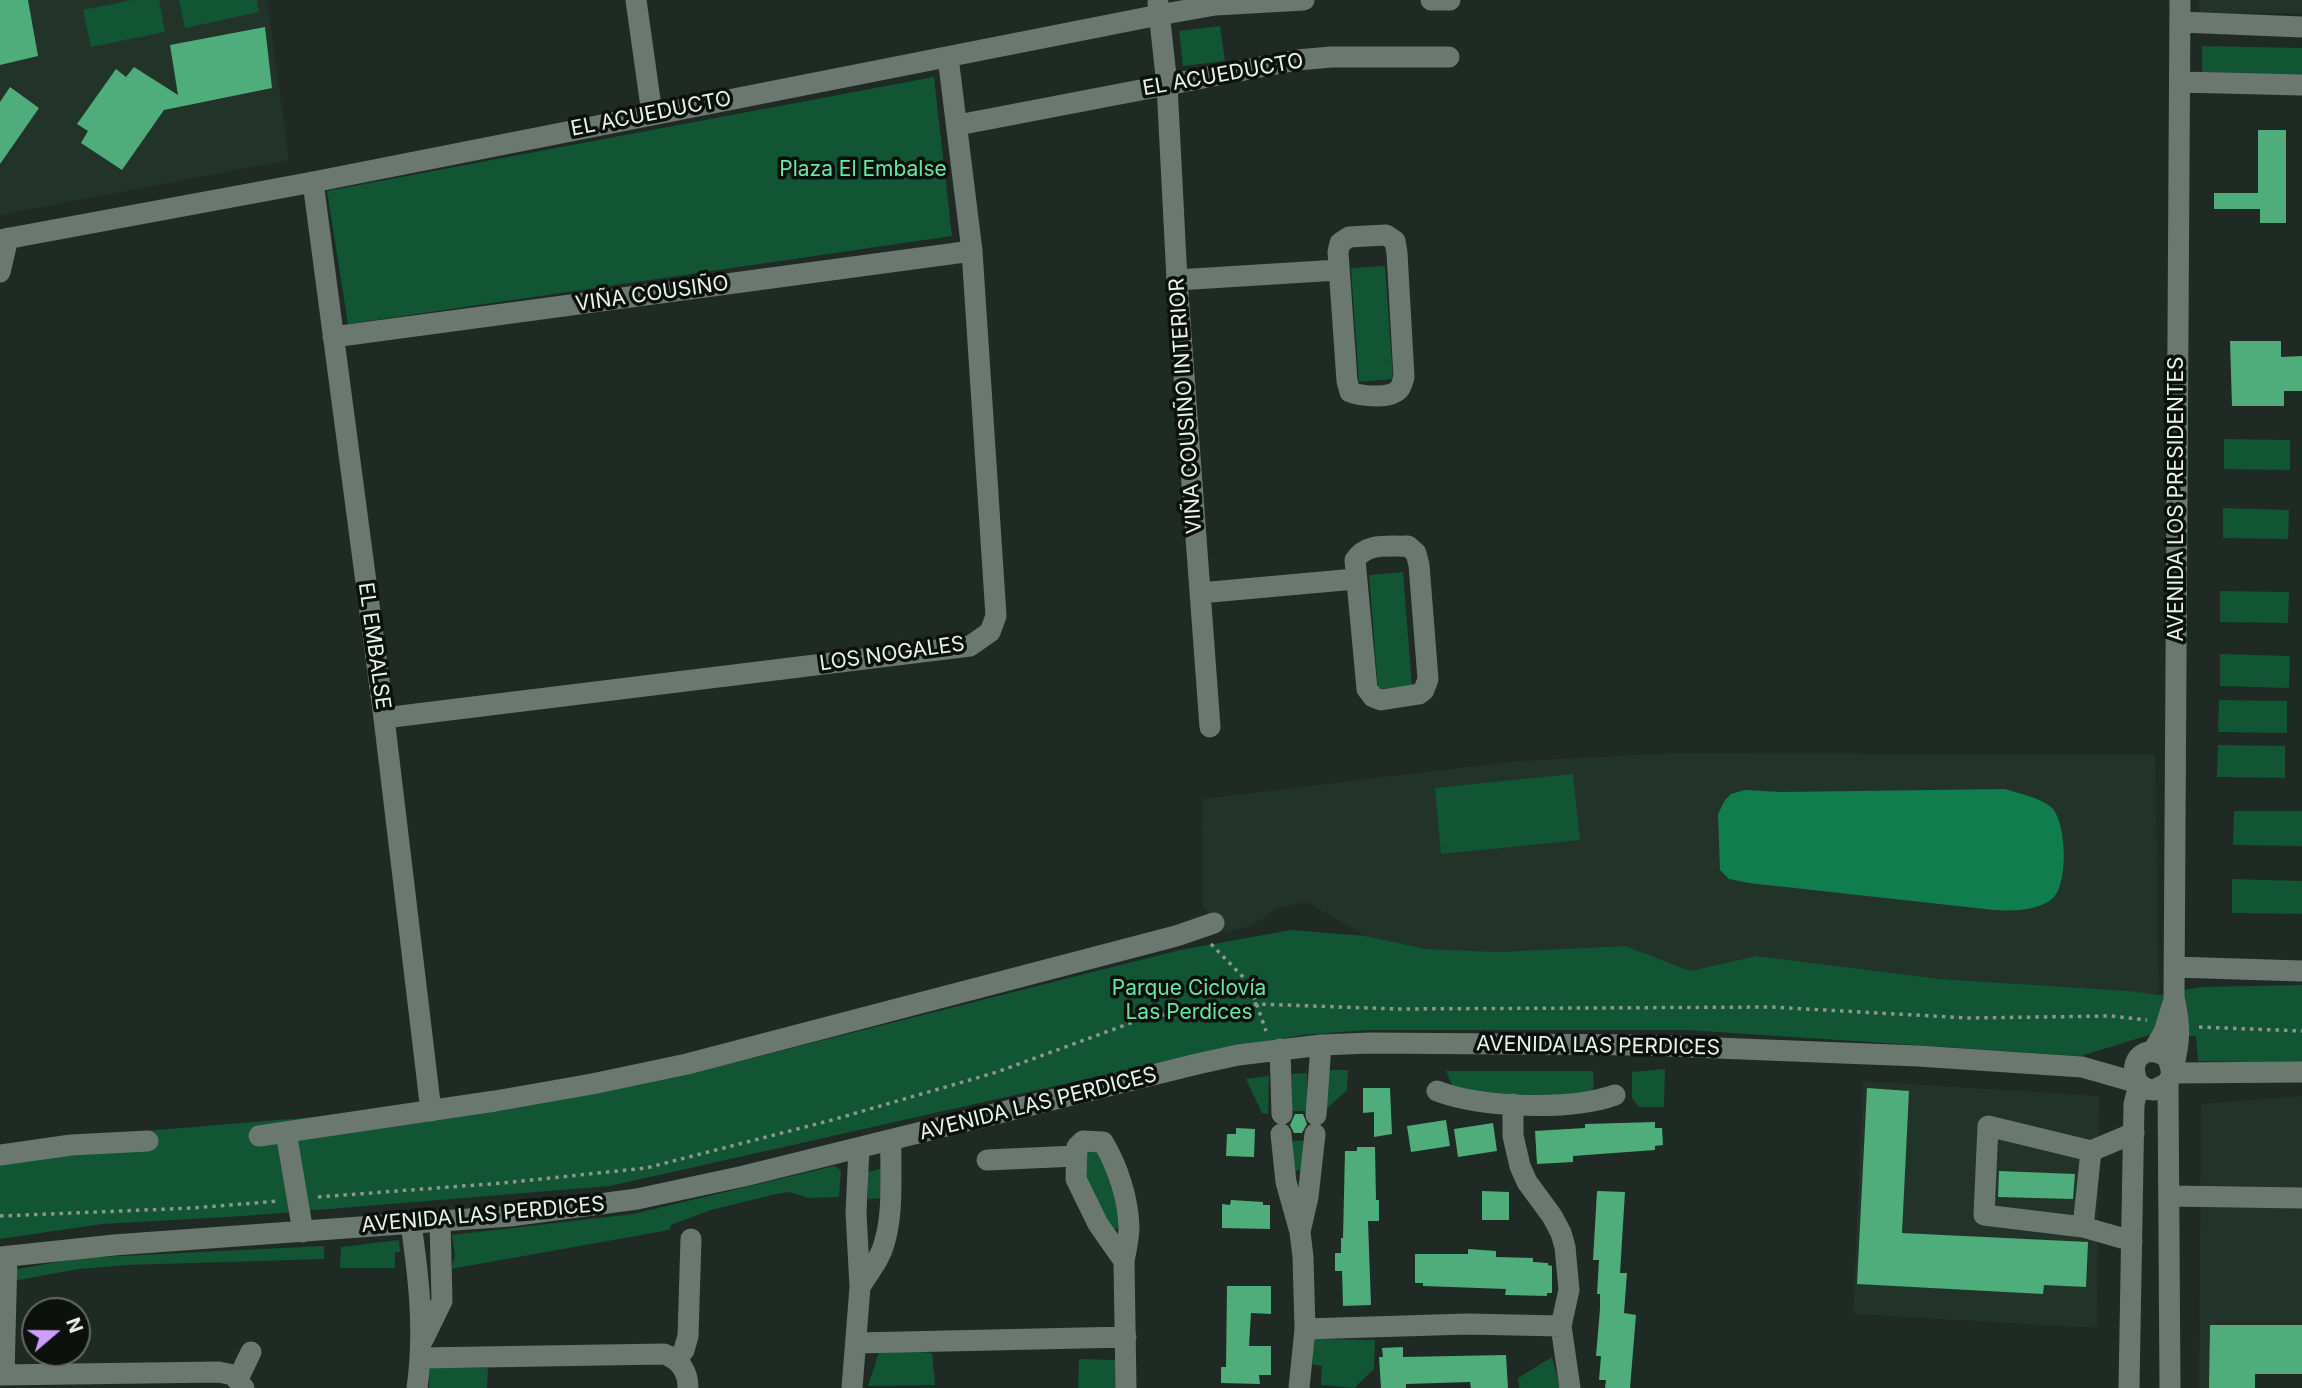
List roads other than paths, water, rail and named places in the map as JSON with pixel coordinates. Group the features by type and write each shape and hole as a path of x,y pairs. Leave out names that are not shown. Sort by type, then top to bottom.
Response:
{"street":[{"path":"636,0 652,114"},
{"name":"EL ACUEDUCTO","path":"4,239 313,182 948,57 1159,7 1304,0"},
{"path":"1431,0 1450,0"},
{"name":"AVENIDA LOS PRESIDENTES","path":"2170,1388 2170,1078 2178,1049 2180,1025 2174,997 2174,967 2180,0"},
{"name":"VIÑA COUSIÑO INTERIOR","path":"1159,7 1167,85 1177,280 1210,727"},
{"path":"2180,22 2302,27"},
{"name":"LOS NOGALES","path":"384,718 970,646 990,632 996,616 972,251 948,57"},
{"name":"EL ACUEDUCTO","path":"958,125 1297,60 1331,57 1449,57"},
{"path":"2180,82 2302,85"},
{"name":"EL EMBALSE","path":"313,182 384,718 431,1111"},
{"path":"1386,235 1395,241 1404,377 1401,388 1393,394 1359,396 1350,392 1346,381 1338,270 1340,243 1349,237 1386,235"},
{"path":"0,272 4,239"},
{"name":"VIÑA COUSIÑO","path":"333,337 972,251"},
{"path":"1177,280 1338,270"},
{"path":"1370,547 1408,547 1416,554 1428,678 1424,690 1419,694 1381,700 1373,697 1367,689 1355,579 1355,560 1370,547"},
{"path":"1200,593 1355,579"},
{"path":"259,1136 592,1084 687,1064 1214,923"},
{"path":"2174,967 2302,971"},
{"name":"AVENIDA LOS PRESIDENTES","path":"2145,1055 2164,1032 2174,997"},
{"path":"1300,1231 1310,1188 1321,1045"},
{"name":"AVENIDA LAS PERDICES","path":"4,1256 578,1209 707,1185 1197,1064 1280,1049 1321,1045 1642,1045 1918,1056 2082,1067 2139,1083"},
{"path":"1280,1049 1282,1124 1289,1197 1300,1231 1305,1283 1305,1329 1299,1388"},
{"path":"2170,1078 2168,1058 2161,1053 2145,1055 2134,1066 2134,1075 2139,1083 2146,1089 2154,1090 2170,1078 2302,1072"},
{"name":"AVENIDA LAS PERDICES","path":"2082,1067 2145,1055"},
{"path":"2129,1388 2134,1104 2139,1083"},
{"path":"1437,1091 1468,1100 1513,1104 1583,1103 1615,1095"},
{"path":"1513,1104 1513,1136 1520,1166 1527,1182 1552,1216 1565,1247 1569,1290 1561,1326 1570,1388"},
{"path":"2132,1241 2083,1227 1984,1215 1988,1126 2091,1152 2134,1133"},
{"path":"286,1132 303,1232"},
{"path":"860,1287 884,1244 890,1211 891,1140"},
{"path":"0,1155 71,1145 148,1141"},
{"path":"1124,1261 1098,1224 1076,1179 1077,1147 1083,1141 1103,1142 1125,1199 1129,1229 1124,1261 1126,1388"},
{"path":"852,1388 860,1287 856,1223 859,1148"},
{"path":"2083,1227 2091,1152"},
{"path":"988,1160 1076,1156"},
{"path":"2170,1196 2302,1198"},
{"path":"422,1350 442,1301 440,1222"},
{"path":"411,1224 421,1311 422,1350 417,1388"},
{"path":"677,1360 688,1336 691,1239"},
{"path":"4,1256 2,1375 226,1372 241,1384 251,1352"},
{"path":"1305,1329 1481,1324 1561,1326"},
{"path":"856,1343 1126,1337"},
{"path":"422,1350 664,1354 677,1360 686,1373 688,1388"}],"park label":[{"name":"Plaza El Embalse","path":"863,170"},
{"name":"Parque Ciclovía Las Perdices","path":"1189,1001"}]}
